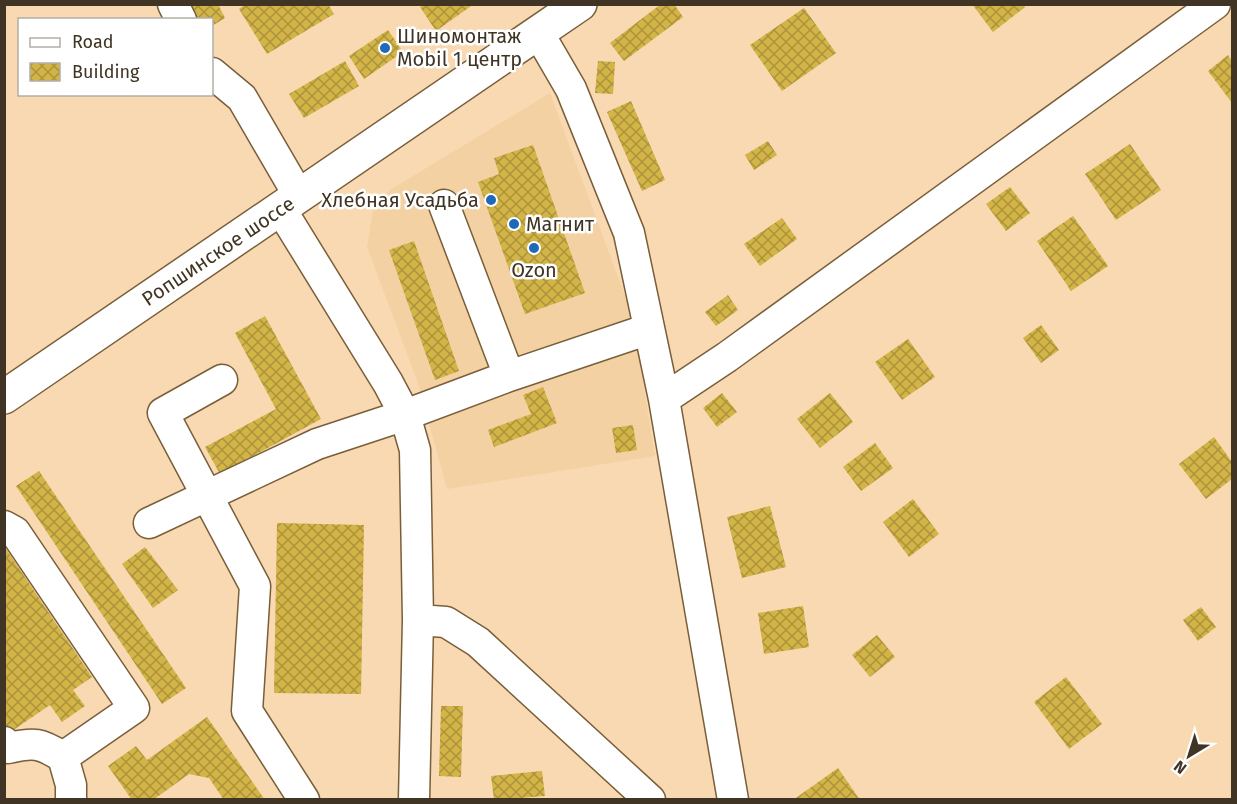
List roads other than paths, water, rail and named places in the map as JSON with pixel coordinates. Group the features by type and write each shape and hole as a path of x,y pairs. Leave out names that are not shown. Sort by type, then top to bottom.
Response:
{"main road":[{"name":"Ропшинское шоссе","path":"4,397 580,4"}],"street":[{"path":"173,4 180,18"},
{"path":"664,399 727,357 1215,4"},
{"path":"539,34 571,89 629,233 664,399 733,800"},
{"path":"213,74 242,98 290,202 405,415 415,450 418,620 414,800"},
{"path":"444,206 509,376"},
{"path":"149,523 317,444 649,329"},
{"path":"4,416 54,363"},
{"path":"222,380 163,413 255,586 247,711 304,800"},
{"path":"4,526 15,532 134,708 63,757"},
{"path":"418,620 446,622 478,642 650,800"},
{"path":"4,742 9,748 29,743 46,747 63,757 71,785 71,800"}],"place":[{"name":"Шиномонтаж Mobil 1 центр","path":"385,48"},
{"name":"Хлебная Усадьба","path":"491,200"},
{"name":"Магнит","path":"514,224"},
{"name":"Ozon","path":"534,248"}]}
